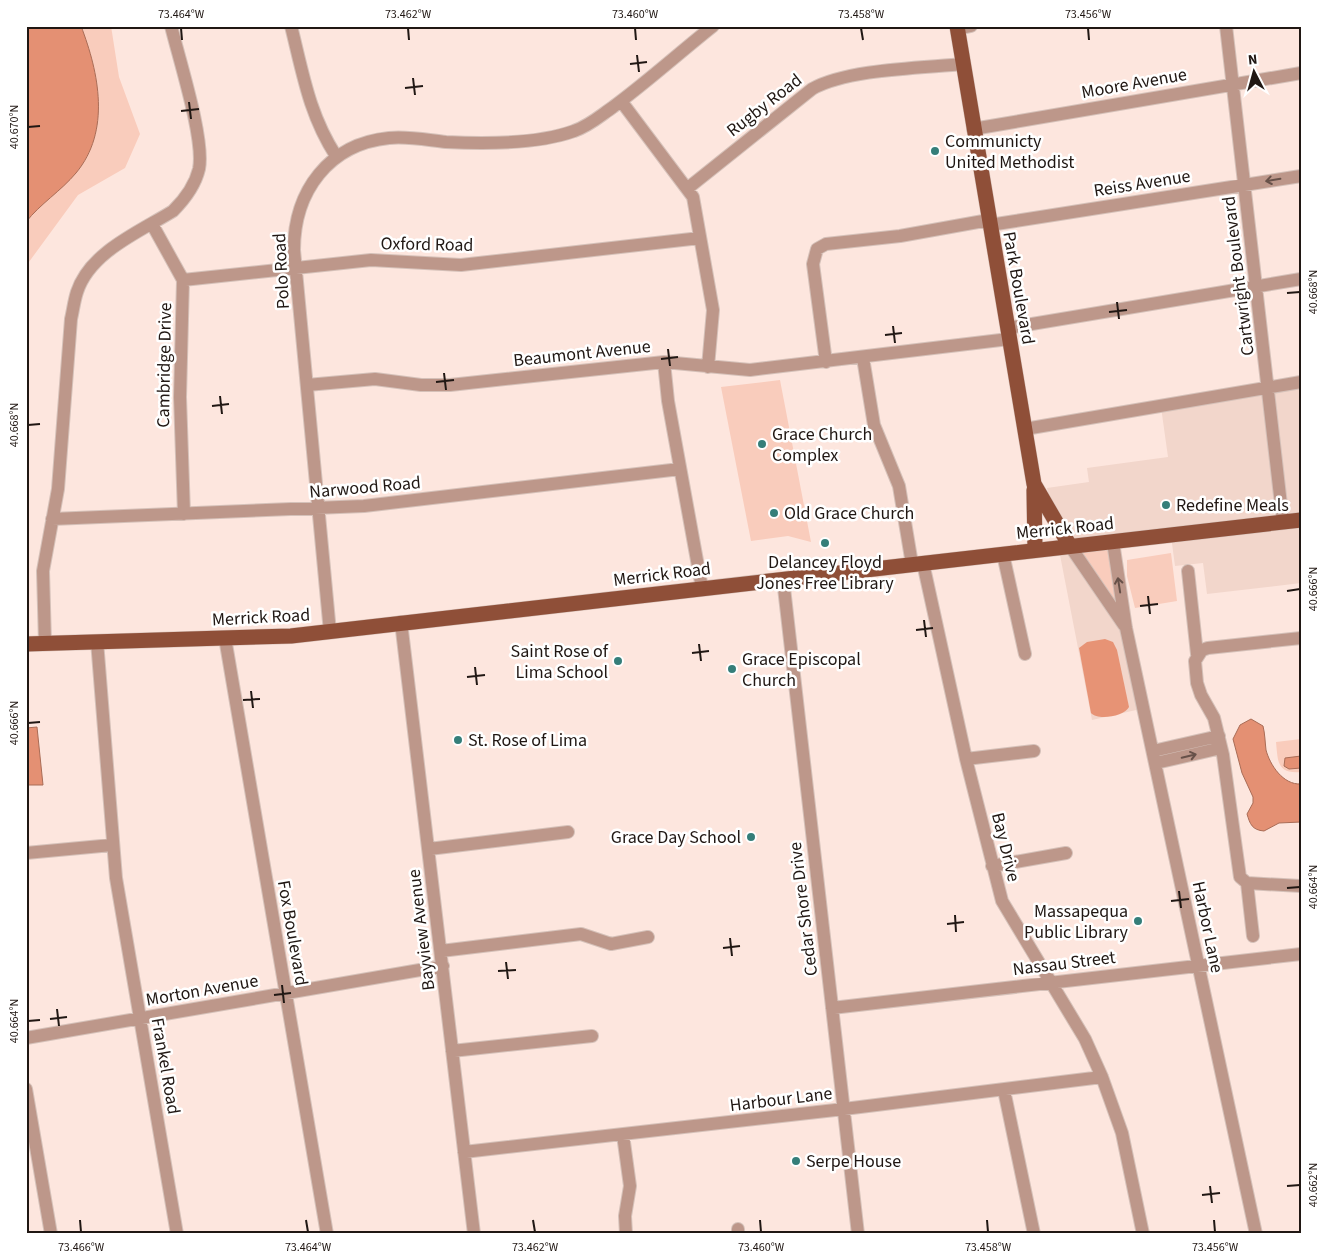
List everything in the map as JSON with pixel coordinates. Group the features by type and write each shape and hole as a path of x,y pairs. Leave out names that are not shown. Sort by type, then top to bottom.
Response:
{"main road":[{"name":"Park Boulevard","path":"962,27 963,64 973,128 1034,484 1070,546"},
{"path":"1034,484 1035,550"},
{"name":"Merrick Road","path":"26,644 291,636 1301,520"}],"street":[{"path":"45,643 43,571 58,489 71,319 76,292 84,277 103,255 173,211 188,195 196,178 200,160 200,144 171,26"},
{"path":"291,26 312,110 320,129 336,156"},
{"name":"Polo Road","path":"330,632 294,238 299,210 315,179 336,156 367,142 390,137 484,143 565,134 587,126 621,101 698,31 713,26"},
{"name":"Cartwright Boulevard","path":"1226,26 1283,522"},
{"name":"Rugby Road","path":"688,188 823,82 845,76 963,64"},
{"name":"Moore Avenue","path":"973,128 1232,83 1301,73"},
{"path":"621,101 688,188 695,206 714,310 708,367"},
{"name":"Reiss Avenue","path":"826,362 813,264 817,250 826,244 900,236 1301,176"},
{"name":"Cambridge Drive","path":"152,224 183,280 180,397 184,514"},
{"name":"Oxford Road","path":"183,280 371,260 462,265 700,238"},
{"name":"Beaumont Avenue","path":"307,385 375,379 421,385 450,385 664,362 750,370 826,362 863,358 1008,334 1301,279"},
{"name":"Bay Drive","path":"863,358 874,425 899,486 1002,902 1085,1039 1102,1077 1122,1133 1143,1234"},
{"path":"664,362 668,401 702,588"},
{"path":"1025,429 1301,382"},
{"name":"Narwood Road","path":"52,519 364,506 680,469"},
{"name":"Harbor Lane","path":"1113,542 1126,628 1256,1234"},
{"name":"Harbor Lane","path":"1070,546 1126,628"},
{"path":"1004,554 1025,654"},
{"path":"1188,571 1198,654"},
{"name":"Cedar Shore Drive","path":"782,579 858,1234"},
{"name":"Bayview Avenue","path":"402,622 474,1234"},
{"name":"Fox Boulevard","path":"225,638 327,1234"},
{"path":"1253,936 1247,883 1238,873 1220,742 1214,718 1197,683 1194,660 1198,654 1208,648 1301,638"},
{"name":"Frankel Road","path":"97,641 116,878 177,1234"},
{"path":"1153,751 1220,742"},
{"path":"1156,764 1220,742"},
{"path":"966,759 1034,751"},
{"path":"429,849 568,832"},
{"path":"26,853 112,845"},
{"path":"992,866 1066,853"},
{"path":"1247,883 1301,886"},
{"path":"441,951 581,934 611,944 648,937"},
{"name":"Nassau Street","path":"832,1008 1198,966 1300,958"},
{"name":"Morton Avenue","path":"26,1038 443,966"},
{"path":"452,1051 592,1036"},
{"name":"Harbour Lane","path":"464,1152 623,1135 1102,1077"},
{"path":"26,1089 51,1234"},
{"path":"1004,1090 1034,1234"},
{"path":"623,1135 630,1186 624,1216 626,1234"}],"shaded area":[{"path":"26,26 111,26 119,77 140,134 125,168 78,195 26,266"},
{"path":"26,26 81,26 97,82 98,120 94,139 87,157 76,173 26,222"},
{"path":"1301,378 1301,583 1207,594 1203,563 1175,566 1171,536 1114,543 1145,708 1092,720 1047,488 1089,482 1087,468 1168,457 1160,400"},
{"name":"Grace Church Complex","path":"780,380 811,542 788,536 751,541 721,387"},
{"path":"1111,543 1125,624 1072,547"},
{"path":"1171,553 1177,601 1135,608 1127,576 1127,560"},
{"path":"1105,639 1113,642 1117,650 1129,707 1117,715 1099,717 1091,713 1079,648 1087,642"},
{"path":"1251,719 1263,726 1266,750 1274,768 1283,778 1301,784 1301,822 1279,823 1264,831 1254,828 1251,824 1247,814 1253,803 1253,797 1242,773 1233,739 1240,725"},
{"path":"37,727 43,785 26,785 26,728"},
{"path":"1301,739 1301,772 1283,769 1278,761 1276,742"},
{"path":"1301,756 1301,768 1289,769 1284,766 1285,758"}],"place":[{"name":"Communicty United Methodist","path":"935,151"},
{"name":"Grace Church Complex","path":"762,444"},
{"name":"Redefine Meals","path":"1166,505"},
{"name":"Old Grace Church","path":"774,513"},
{"name":"Delancey Floyd Jones Free Library","path":"825,543"},
{"name":"Saint Rose of Lima School","path":"618,661"},
{"name":"Grace Episcopal Church","path":"732,669"},
{"name":"St. Rose of Lima","path":"458,740"},
{"name":"Grace Day School","path":"751,837"},
{"name":"Massapequa Public Library","path":"1138,921"},
{"name":"Serpe House","path":"796,1161"}]}
